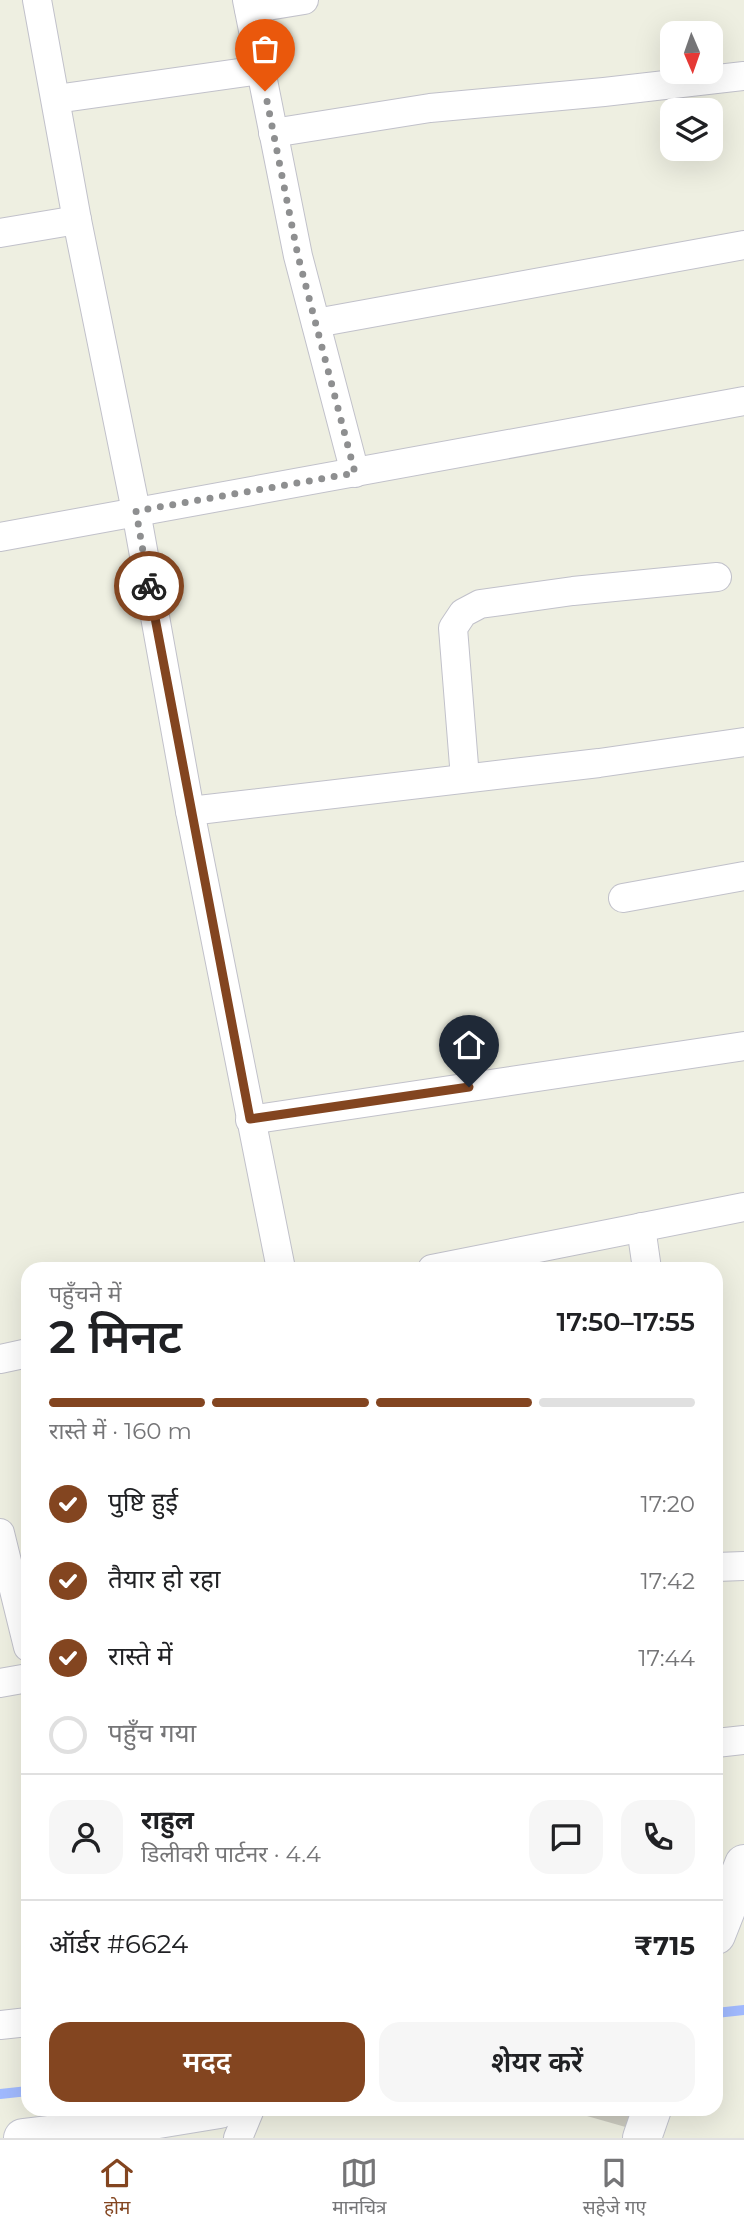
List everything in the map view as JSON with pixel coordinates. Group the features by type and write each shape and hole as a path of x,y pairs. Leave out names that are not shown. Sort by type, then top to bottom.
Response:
{"street":[{"path":"37,0 77,220 136,511 190,811 280,1262"},
{"path":"304,0 248,5 298,256 355,473"},
{"path":"56,99 261,70"},
{"path":"274,133 430,108 744,76"},
{"path":"0,233 77,220"},
{"path":"316,323 744,245"},
{"path":"0,537 744,401"},
{"path":"465,778 453,628 463,613 480,604 507,600 717,577"},
{"path":"190,811 613,761 744,741"},
{"path":"623,898 744,876"},
{"path":"250,1119 744,1046"},
{"path":"467,1262 744,1207"},
{"path":"641,1227 646,1262"},
{"path":"0,1359 21,1354"},
{"path":"0,1533 4,1563 21,1622"},
{"path":"723,1567 744,1566"},
{"path":"0,1684 21,1680"},
{"path":"723,1742 744,1741"},
{"path":"723,1917 744,1864"},
{"path":"0,2025 21,2023"},
{"path":"23,2138 95,2133 183,2116"},
{"path":"238,2138 247,2116"},
{"path":"642,2138 650,2116"}],"building":[{"path":"587,2116 633,2116 629,2128"}],"waterway":[{"path":"723,2012 744,2010"},
{"path":"0,2094 21,2092"}],"way so far":[{"path":"149,586 136,511 355,473 298,256 265,91"}],"route":[{"path":"149,586 250,1119 469,1087"}]}
